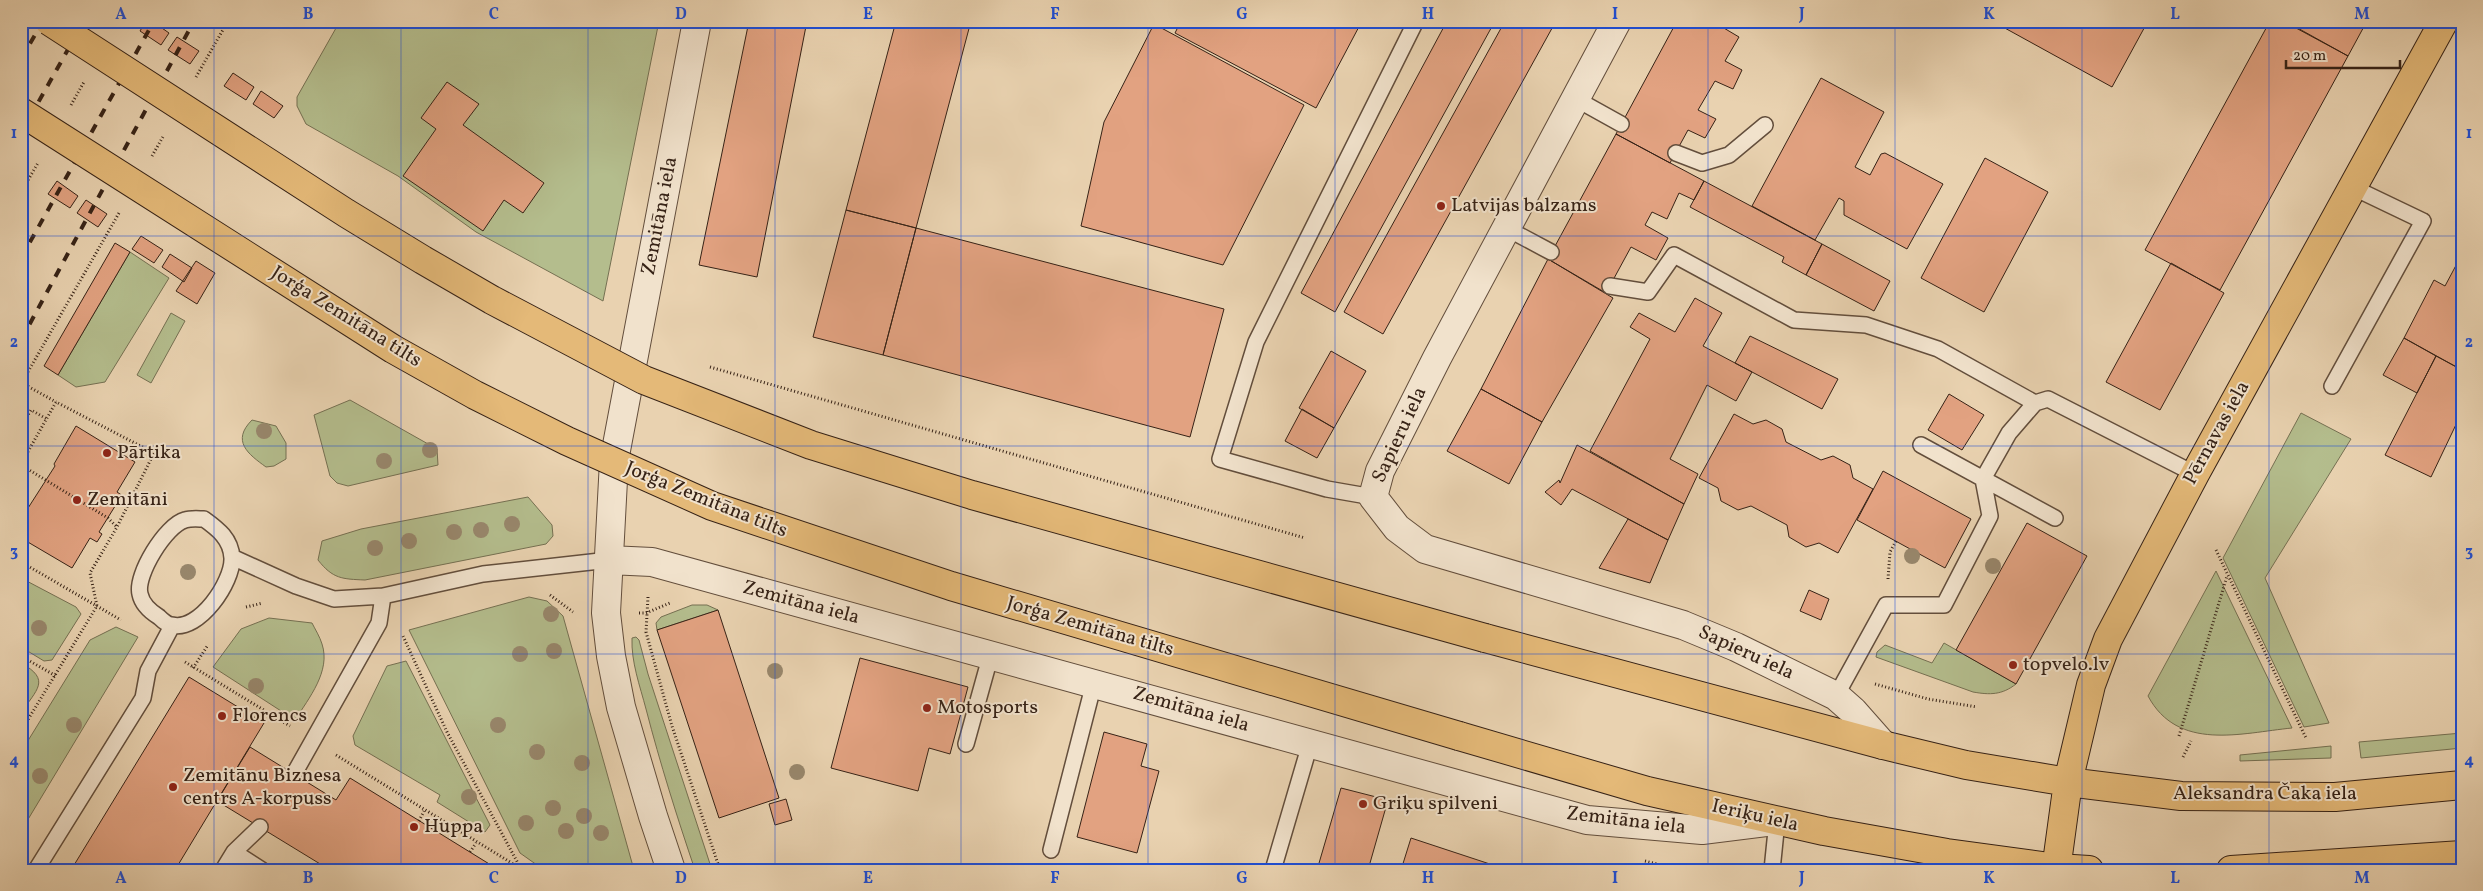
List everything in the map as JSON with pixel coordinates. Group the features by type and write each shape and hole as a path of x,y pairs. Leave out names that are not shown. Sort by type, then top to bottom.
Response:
{"main road":[{"path":"49,21 346,213 524,318 644,380 811,445 1076,526 1883,745 1966,765 2068,782"},
{"name":"Pērnavas iela","path":"2056,869 2068,782 2091,685 2108,638 2195,474 2444,21"},
{"name":"Jorģa Zemitāna tilts","path":"21,112 393,349 475,395 567,441 712,506 951,586 1458,736"},
{"name":"Ieriķu iela","path":"1458,736 1647,791 1777,821 1947,853 2056,869"},
{"name":"Aleksandra Čaka iela","path":"2068,782 2181,796 2335,797 2462,785"},
{"path":"2231,870 2454,863"},
{"path":"2056,869 2090,870"}],"street":[{"name":"Zemitāna iela","path":"671,870 622,707 611,656 606,613 614,461 697,21"},
{"name":"Sapieru iela","path":"1617,21 1506,228 1380,471 1373,497 1396,528 1425,549 1683,625 1773,664 1836,696 1853,711 1883,745"},
{"name":"Zemitāna iela","path":"609,560 652,562 1588,820 1702,830 1777,821"}],"lane":[{"path":"1373,497 1327,489 1220,459 1256,342 1416,21"},
{"path":"1576,99 1621,124"},
{"path":"1676,153 1702,162 1728,155 1765,125"},
{"path":"2332,386 2423,222 2352,187"},
{"path":"1506,228 1551,252"},
{"path":"1610,286 1648,292 1674,255 1794,320 1866,325 1938,349 2035,403"},
{"path":"1836,696 1886,605 1944,605 1990,516 1983,479 2009,433 2035,403 2048,399 2195,474"},
{"path":"1921,445 2054,518"},
{"path":"204,519 224,534 232,557 229,575 207,610 193,623 172,626 150,611 140,595 141,576 170,529 185,520 204,519"},
{"path":"232,557 296,586 334,599 383,596 483,574 609,560"},
{"path":"294,774 379,623 383,596"},
{"path":"36,870 143,698 148,671 172,626"},
{"path":"966,744 990,654"},
{"path":"1050,850 1094,683"},
{"path":"1272,870 1310,744"},
{"path":"1772,870 1777,821"},
{"path":"223,870 234,852 260,828"},
{"path":"234,852 262,870"}],"path":[{"path":"21,731 97,606 90,573 117,527 154,453 97,426 21,383 110,230"},
{"path":"702,364 1305,538"},
{"path":"56,402 48,420 21,464 108,518 117,527"},
{"path":"21,426 31,410 48,420"},
{"path":"1886,605 1890,552 1896,541"},
{"path":"2216,550 2306,738"},
{"path":"21,562 97,606"},
{"path":"652,562 646,632 672,726 720,870"},
{"path":"2179,736 2227,575"},
{"path":"402,632 447,732 522,869"},
{"path":"21,656 56,676"},
{"path":"193,668 314,741 476,843 522,869"},
{"path":"2183,757 2191,741"},
{"path":"419,821 424,811"},
{"path":"470,852 476,843"}],"green space":[{"path":"340,21 659,21 603,301 476,232 398,176 306,124 297,106 297,97"},
{"path":"130,252 169,278 105,382 76,387 58,375"},
{"path":"171,313 185,321 151,383 137,375"},
{"path":"350,400 437,449 438,465 348,486 337,483 330,476 314,415"},
{"path":"2301,413 2351,439 2265,578 2329,723 2304,727 2223,558"},
{"path":"252,420 276,426 286,443 286,459 274,466 266,467 248,452 242,441 243,434"},
{"path":"528,497 552,525 553,536 546,544 365,580 338,577 328,571 318,560 322,541 361,529"},
{"path":"2216,571 2292,728 2232,735 2212,735 2193,732 2176,725 2161,714 2148,696"},
{"path":"21,578 76,607 81,614 52,660 44,661 21,647"},
{"path":"529,597 547,601 563,616 634,870 544,870 520,853 409,630"},
{"path":"692,605 707,605 718,610 657,630 656,623 661,617"},
{"path":"269,618 312,623 322,644 324,664 321,674 312,693 295,720 213,667 241,629"},
{"path":"116,627 138,637 21,831 21,752 90,640"},
{"path":"636,637 639,640 648,674 712,870 695,870 669,790 636,674 632,638"},
{"path":"1944,643 2016,684 1996,693 1973,692 1876,657 1877,652 1885,645 1932,663"},
{"path":"406,661 490,825 485,832 437,802 440,795 355,745 353,736 387,666"},
{"path":"21,663 31,669 39,680 36,692 21,713"},
{"path":"2462,733 2462,748 2361,758 2359,742"},
{"path":"2331,746 2331,758 2240,761 2240,755"}],"building":[{"path":"146,21 152,21 169,33 161,45 140,31"},
{"path":"749,21 807,21 757,277 699,265"},
{"path":"896,21 971,21 916,228 846,210"},
{"path":"1181,21 1362,21 1316,108 1175,33"},
{"path":"1447,21 1495,21 1335,312 1301,293"},
{"path":"1505,21 1556,21 1383,334 1344,312"},
{"path":"1677,21 1712,21 1739,37 1725,61 1742,70 1733,89 1715,81 1698,110 1716,119 1705,138 1688,130 1670,163 1616,134"},
{"path":"1992,21 2148,21 2112,87"},
{"path":"2270,21 2283,21 2348,56 2220,290 2145,250"},
{"path":"2285,21 2367,21 2348,56"},
{"path":"1154,24 1304,105 1223,265 1081,226 1104,122"},
{"path":"177,37 199,51 190,64 168,50"},
{"path":"233,73 254,87 246,100 224,86"},
{"path":"1821,78 1884,112 1855,167 1870,175 1881,154 1885,153 1943,184 1907,249 1844,215 1844,201 1839,198 1815,240 1752,206"},
{"path":"447,82 479,104 463,125 544,183 523,213 504,200 483,231 403,176 436,129 421,118"},
{"path":"261,91 283,106 274,118 253,104"},
{"path":"1616,134 1704,181 1694,200 1679,193 1667,219 1652,212 1645,225 1668,238 1656,260 1631,247 1606,293 1548,259"},
{"path":"1985,158 2048,192 1984,312 1921,278"},
{"path":"57,181 78,196 70,208 48,194"},
{"path":"1704,181 1822,244 1806,275 1782,262 1784,257 1690,207"},
{"path":"86,200 107,214 98,227 77,213"},
{"path":"846,210 916,228 883,355 813,337"},
{"path":"916,228 1224,309 1190,437 883,355"},
{"path":"141,236 163,250 154,263 132,249"},
{"path":"115,243 130,252 58,375 44,366"},
{"path":"1822,244 1890,281 1874,311 1806,275"},
{"path":"170,254 192,268 184,282 162,267"},
{"path":"2461,256 2462,370 2404,338 2434,280 2445,286"},
{"path":"1548,259 1613,298 1542,422 1481,389"},
{"path":"196,261 215,273 197,304 176,291"},
{"path":"2171,263 2224,293 2160,410 2106,382"},
{"path":"1695,298 1722,313 1703,346 1752,372 1736,401 1707,385 1670,459 1698,474 1684,504 1590,451 1650,339 1630,327 1639,313 1675,332"},
{"path":"1750,336 1838,379 1822,409 1735,363"},
{"path":"2404,338 2436,356 2417,393 2383,375"},
{"path":"1331,351 1366,371 1334,428 1299,408"},
{"path":"2436,356 2462,370 2462,412 2431,477 2385,455"},
{"path":"1481,389 1542,422 1509,484 1447,451"},
{"path":"1949,394 1984,415 1962,450 1928,430"},
{"path":"1302,409 1334,428 1317,458 1285,441"},
{"path":"1734,414 1753,424 1766,420 1782,429 1786,442 1821,460 1833,456 1850,465 1853,478 1873,489 1838,553 1819,543 1806,547 1789,537 1787,525 1751,506 1738,510 1721,501 1718,488 1699,478"},
{"name":"Zemitāni","path":"76,426 135,462 117,492 123,496 99,532 102,534 97,542 90,538 72,568 21,538 21,519 55,466 54,464"},
{"path":"1577,445 1684,504 1668,540 1572,489 1561,505 1545,492 1559,480 1560,483"},
{"path":"1883,471 1971,519 1945,568 1857,520"},
{"path":"1628,519 1668,540 1650,583 1599,568"},
{"path":"2027,523 2087,556 2016,684 1956,650"},
{"path":"1809,590 1829,599 1821,620 1800,611"},
{"path":"718,610 779,798 719,818 657,630"},
{"path":"860,658 968,687 950,754 929,748 918,791 831,768"},
{"name":"Zemitānu Biznesa centrs A-korpuss","path":"189,677 264,723 175,870 71,870"},
{"path":"1104,732 1147,744 1141,766 1159,771 1137,853 1077,837"},
{"path":"250,747 336,800 350,778 499,870 330,870 217,801"},
{"path":"1341,788 1388,800 1368,870 1317,870"},
{"path":"786,799 792,820 775,825 769,804"},
{"path":"1411,838 1508,870 1401,870"}],"railway":[{"path":"21,59 43,21"},
{"path":"21,133 84,21"},
{"path":"21,258 154,21"},
{"path":"21,340 194,21"}],"place":[{"name":"Latvijas balzams","path":"1441,206"},
{"name":"Pārtika","path":"107,453"},
{"name":"Zemitāni","path":"77,500"},
{"name":"topvelo.lv","path":"2013,665"},
{"name":"Motosports","path":"927,708"},
{"name":"Florencs","path":"222,716"},
{"name":"Zemitānu Biznesa centrs A-korpuss","path":"173,787"},
{"name":"Griķu spilveni","path":"1363,804"},
{"name":"Huppa","path":"414,827"}]}
